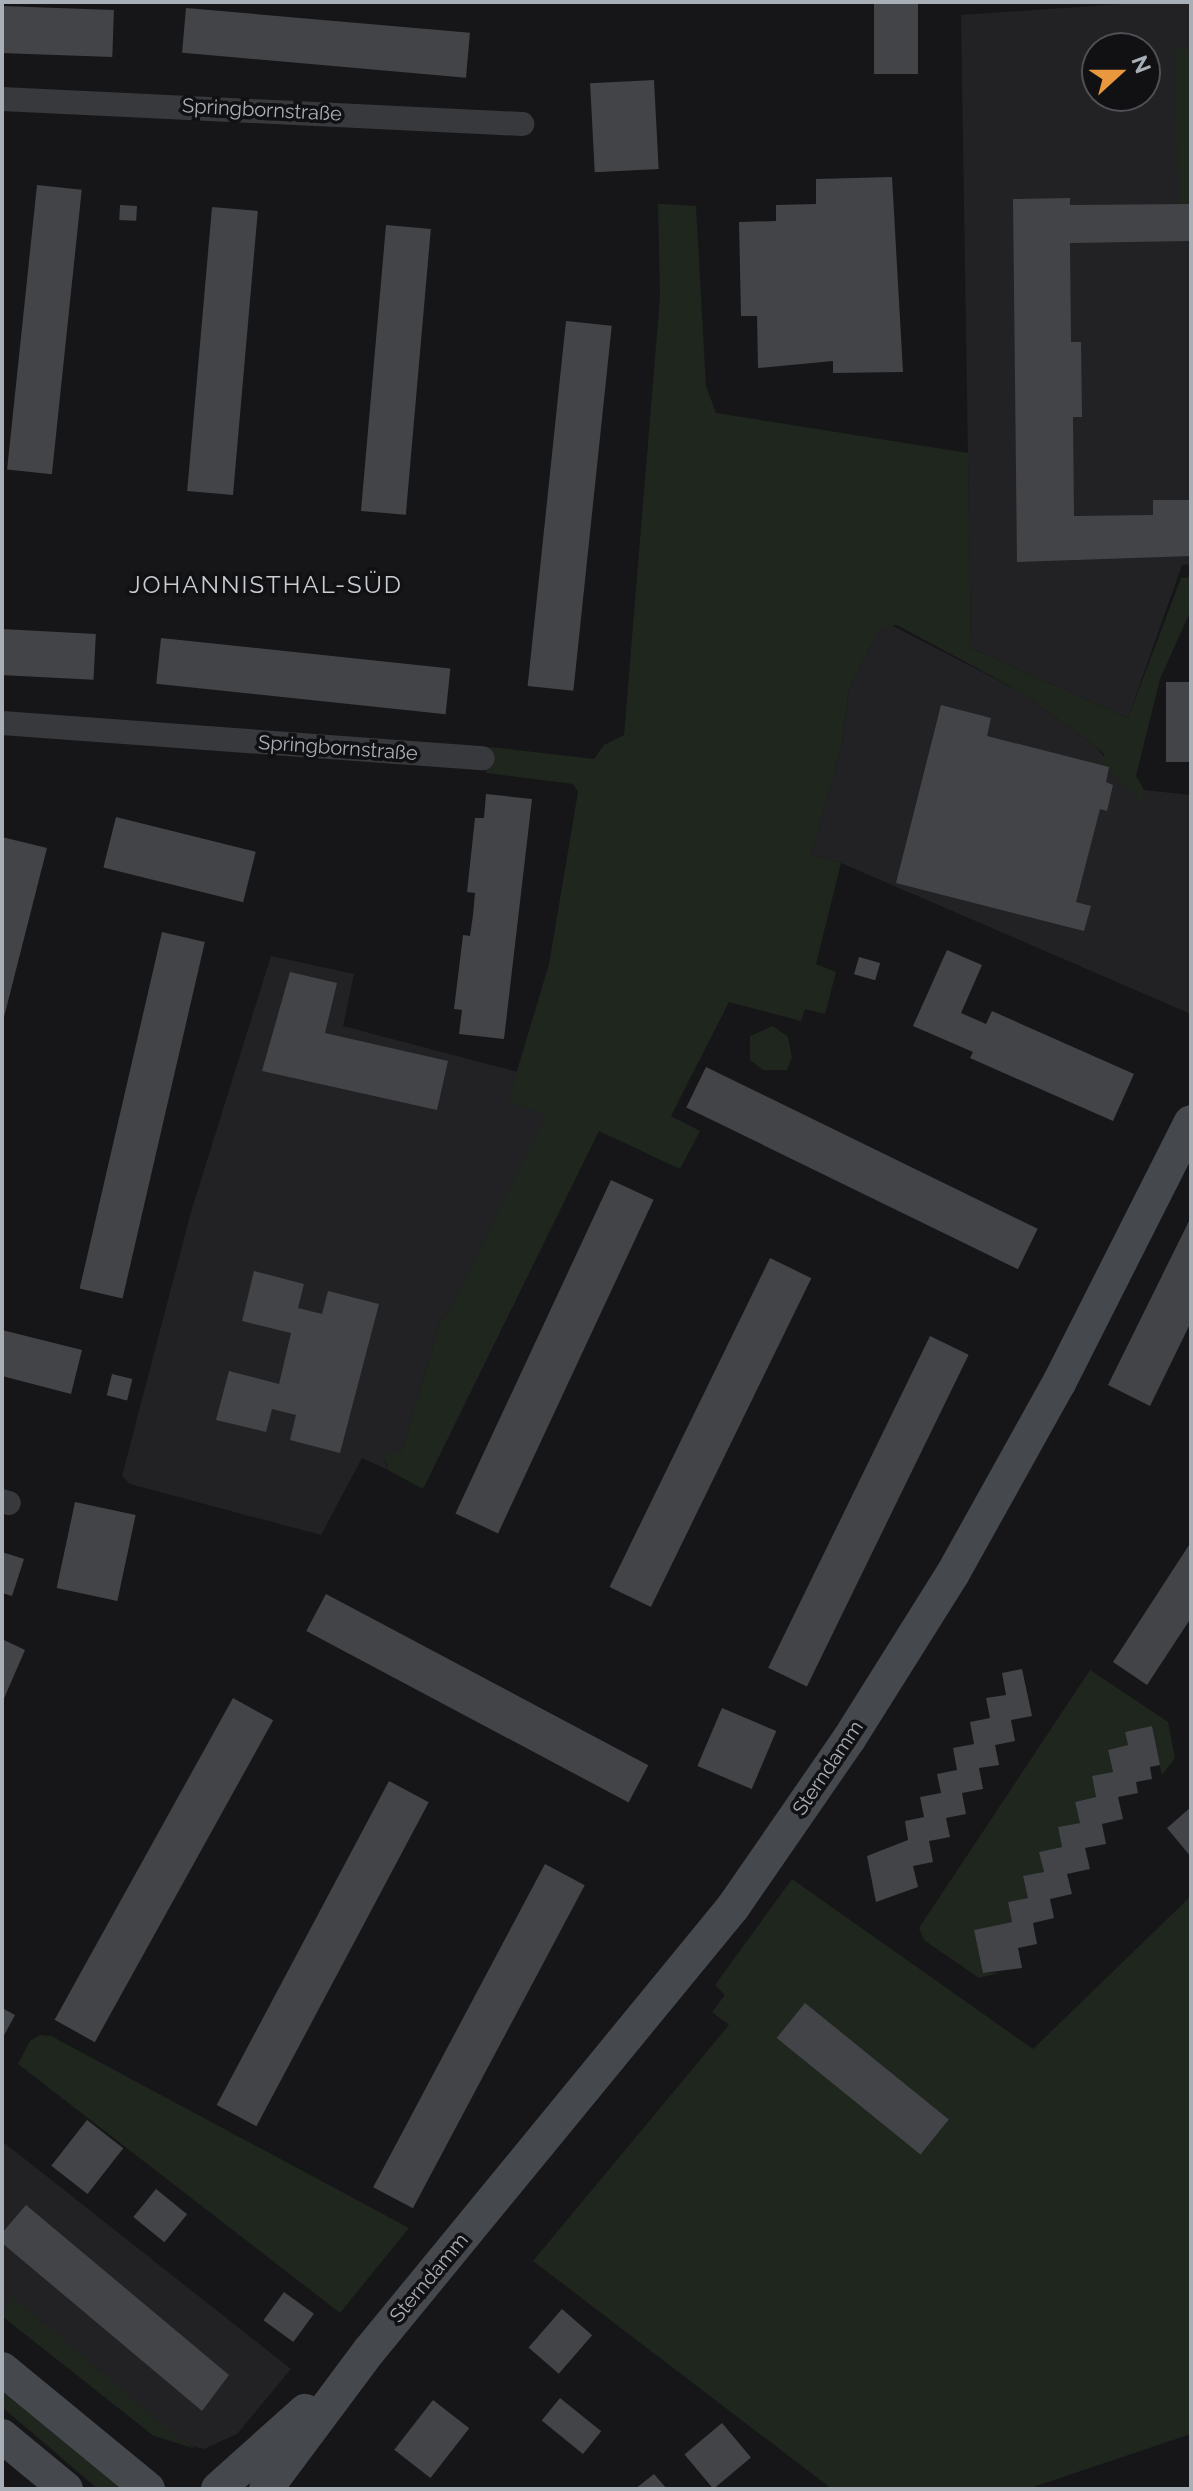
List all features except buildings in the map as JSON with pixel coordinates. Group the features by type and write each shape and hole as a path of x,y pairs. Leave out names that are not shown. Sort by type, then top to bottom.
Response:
{"street":[{"name":"Springbornstraße","path":"2,99 522,124"},
{"name":"Springbornstraße","path":"2,723 483,758"},
{"name":"Sterndamm","path":"266,2489 369,2351 708,1940 849,1739 952,1575 1053,1394 1191,1122"},
{"name":"Sterndamm","path":"218,2489 369,2351"},
{"path":"2,2369 148,2489"},
{"path":"2,2436 66,2489"}],"shaded area":[{"path":"1191,2 1191,564 1182,565 1128,718 971,648 961,15"},
{"path":"1174,49 1191,49 1191,204 1179,204"},
{"path":"658,204 696,206 706,386 716,413 968,453 971,648 1128,718 1181,578 1191,577 1191,610 1160,679 1136,776 1144,790 1142,802 1101,762 1104,754 1021,692 897,625 880,629 849,689 842,745 811,855 841,863 816,964 836,972 825,1014 805,1009 801,1021 729,1002 671,1116 700,1131 680,1169 599,1131 423,1489 388,1470 384,1455 402,1451 441,1318 445,1318 546,1115 508,1101 549,964 578,792 573,784 486,773 490,747 594,759 604,745 624,735 660,297"},
{"path":"889,624 1021,692 1095,746 1141,801 1144,790 1191,795 1191,1014 841,863 811,855 842,745 849,689 880,629"},
{"path":"271,956 354,974 343,1026 521,1073 557,1113 492,1224 445,1318 441,1318 402,1451 385,1462 388,1470 362,1458 321,1535 130,1484 122,1476 191,1212"},
{"path":"773,1026 788,1037 792,1058 787,1070 763,1070 750,1060 750,1036"},
{"path":"1090,1670 1168,1722 1175,1758 1162,1775 1152,1727 1125,1732 1128,1745 1108,1750 1113,1772 1092,1777 1096,1797 1075,1802 1080,1823 1058,1827 1062,1847 1040,1852 1044,1872 1023,1877 1028,1898 1008,1902 1012,1922 974,1930 983,1972 1000,1973 979,1978 924,1940 919,1928"},
{"path":"792,1879 1033,2049 1191,1896 1191,2434 1027,2489 832,2489 533,2261 729,2025 712,2012 725,1995 715,1985"},
{"path":"40,2035 51,2036 409,2228 340,2313 18,2064 30,2041"},
{"path":"2,2141 291,2369 237,2434 204,2449 154,2436 2,2316"},
{"path":"12,2296 177,2437 196,2449 154,2436 2,2316"},
{"path":"2,2386 127,2489 98,2489 2,2407"}],"district":[{"name":"JOHANNISTHAL-SÜD","path":"266,585"}]}
